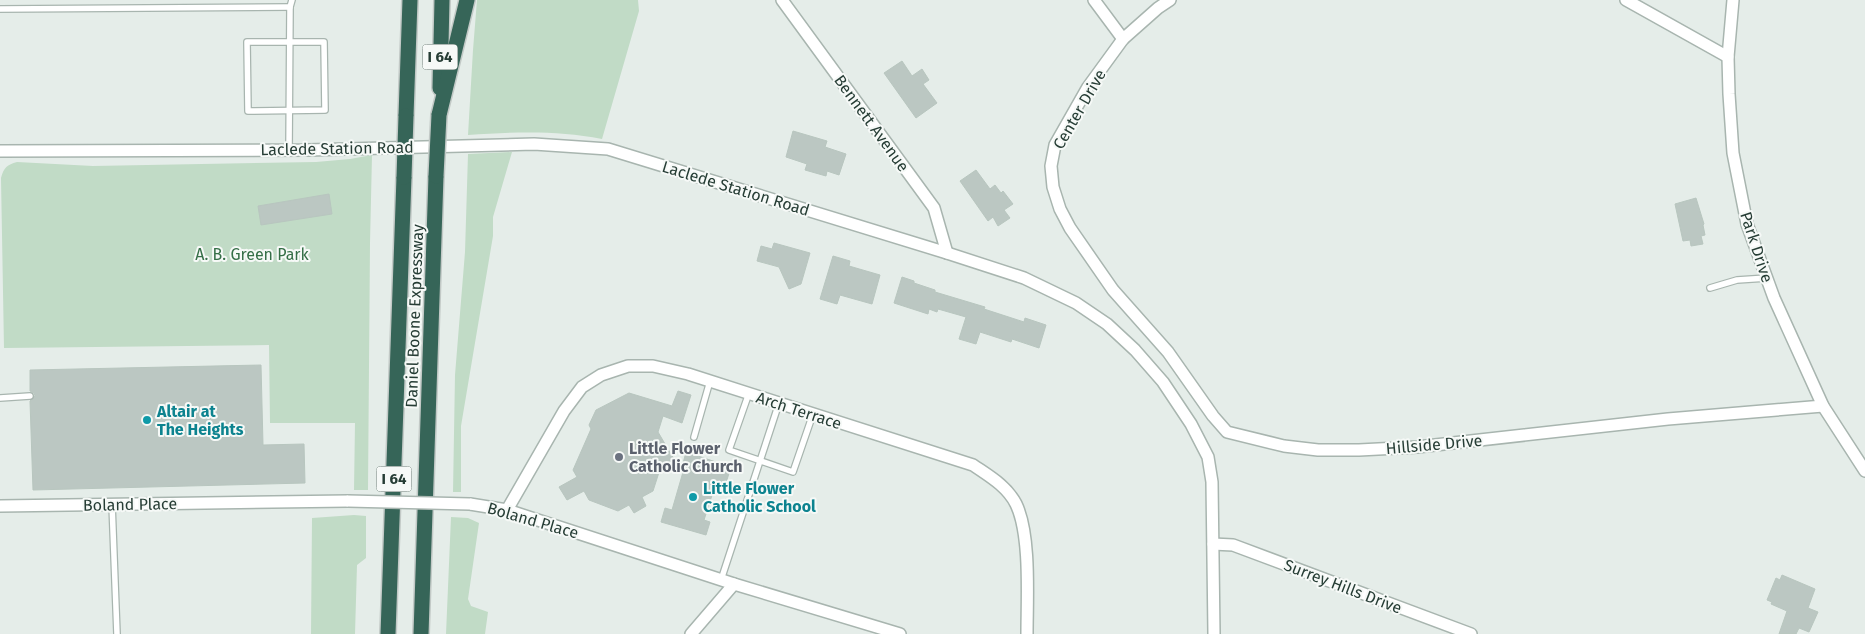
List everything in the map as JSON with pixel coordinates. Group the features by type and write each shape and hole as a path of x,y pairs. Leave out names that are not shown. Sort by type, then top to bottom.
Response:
{"highway":[{"path":"403,0 409,34"},
{"name":"Daniel Boone Expressway","path":"388,634 410,0"},
{"name":"Daniel Boone Expressway","path":"421,634 442,0"},
{"path":"439,114 467,0"}],"street":[{"name":"Bennett Avenue","path":"782,0 934,208 947,253"},
{"path":"1094,0 1123,39"},
{"name":"Center Drive","path":"1113,290 1070,228 1060,208 1052,187 1051,166 1055,145 1088,87 1123,39 1158,8 1170,0"},
{"path":"1626,0 1728,57"},
{"name":"Park Drive","path":"1733,0 1728,57 1734,152 1747,224 1774,298 1823,406 1865,471"},
{"name":"Laclede Station Road","path":"0,151 289,150 534,144 608,149 1024,278 1076,303 1107,324 1136,350 1163,382 1191,424 1208,457 1212,482 1214,634"},
{"name":"Hillside Drive","path":"1113,290 1168,352 1213,416 1227,432 1284,446 1318,450 1417,447 1668,419 1823,406"},
{"name":"Arch Terrace","path":"507,510 564,411 582,387 600,375 628,366 653,366 749,393 973,465 1000,483 1015,503 1025,535 1027,634"},
{"name":"Boland Place","path":"0,506 348,501 470,504 507,510 721,580 886,632 900,634"},
{"name":"Surrey Hills Drive","path":"1213,544 1233,545 1471,634"},
{"path":"691,634 734,584"}],"lane":[{"path":"50,0 52,8"},
{"path":"94,0 95,8"},
{"path":"142,0 142,7"},
{"path":"289,150 290,7 292,0"},
{"path":"0,8 290,7"},
{"path":"248,42 290,42 324,42 325,110 248,111 248,42"},
{"path":"1710,288 1738,280 1767,278"},
{"path":"694,437 710,381"},
{"path":"749,393 730,450 760,461 794,472 812,414"},
{"path":"0,398 30,396"},
{"path":"721,580 779,403"},
{"path":"112,504 117,634"}],"green space":[{"path":"477,0 638,0 639,11 602,139 552,133 468,135"},
{"path":"512,152 493,217 493,236 461,426 461,492 453,492 455,375 465,252 468,154"},
{"name":"A. B. Green Park","path":"372,155 368,490 354,490 355,423 270,423 269,345 4,348 1,178 6,167 11,164 17,162 93,166 316,162"},
{"path":"366,516 366,558 357,565 355,634 311,634 312,518"},
{"path":"451,517 468,518 479,523 468,599 471,606 488,612 485,634 446,634"}],"building":[{"path":"902,61 912,76 922,69 929,80 923,84 937,103 916,118 884,73"},
{"path":"793,131 827,141 825,147 846,154 839,175 827,171 826,176 805,170 807,164 786,157"},
{"path":"976,170 990,189 995,185 1001,193 1003,191 1013,204 1004,210 1010,218 998,226 993,217 988,221 960,181"},
{"path":"329,194 332,214 261,225 258,206"},
{"path":"1696,198 1704,224 1705,235 1701,236 1703,244 1691,246 1690,240 1683,241 1675,204"},
{"path":"774,243 810,253 801,284 789,289 779,267 757,261 761,246 772,249"},
{"path":"833,256 850,261 849,266 880,275 872,304 840,295 837,304 820,299"},
{"path":"902,277 935,290 935,292 985,307 984,309 1024,322 1025,318 1046,325 1039,348 1012,339 1011,342 980,332 976,344 959,339 966,317 938,309 937,312 929,309 928,314 894,303"},
{"name":"Altair at The Heights","path":"261,365 263,445 304,444 305,483 33,490 30,401 35,396 30,391 30,370"},
{"name":"Little Flower Catholic Church","path":"678,391 691,395 682,423 663,416 658,432 681,471 686,452 731,467 725,486 716,483 704,520 710,522 706,535 661,522 665,508 672,510 683,472 661,466 653,491 642,497 646,506 634,513 629,505 618,511 589,500 584,491 567,500 559,487 577,477 573,470 591,429 589,425 596,410 629,393 672,406"},
{"path":"1782,575 1815,589 1808,608 1818,612 1809,632 1799,628 1796,634 1779,634 1787,611 1771,604 1772,602 1767,600 1776,578 1780,580"}],"place":[{"name":"Altair at The Heights","path":"147,420"},
{"name":"Little Flower Catholic Church","path":"619,457"},
{"name":"Little Flower Catholic School","path":"693,497"}]}
